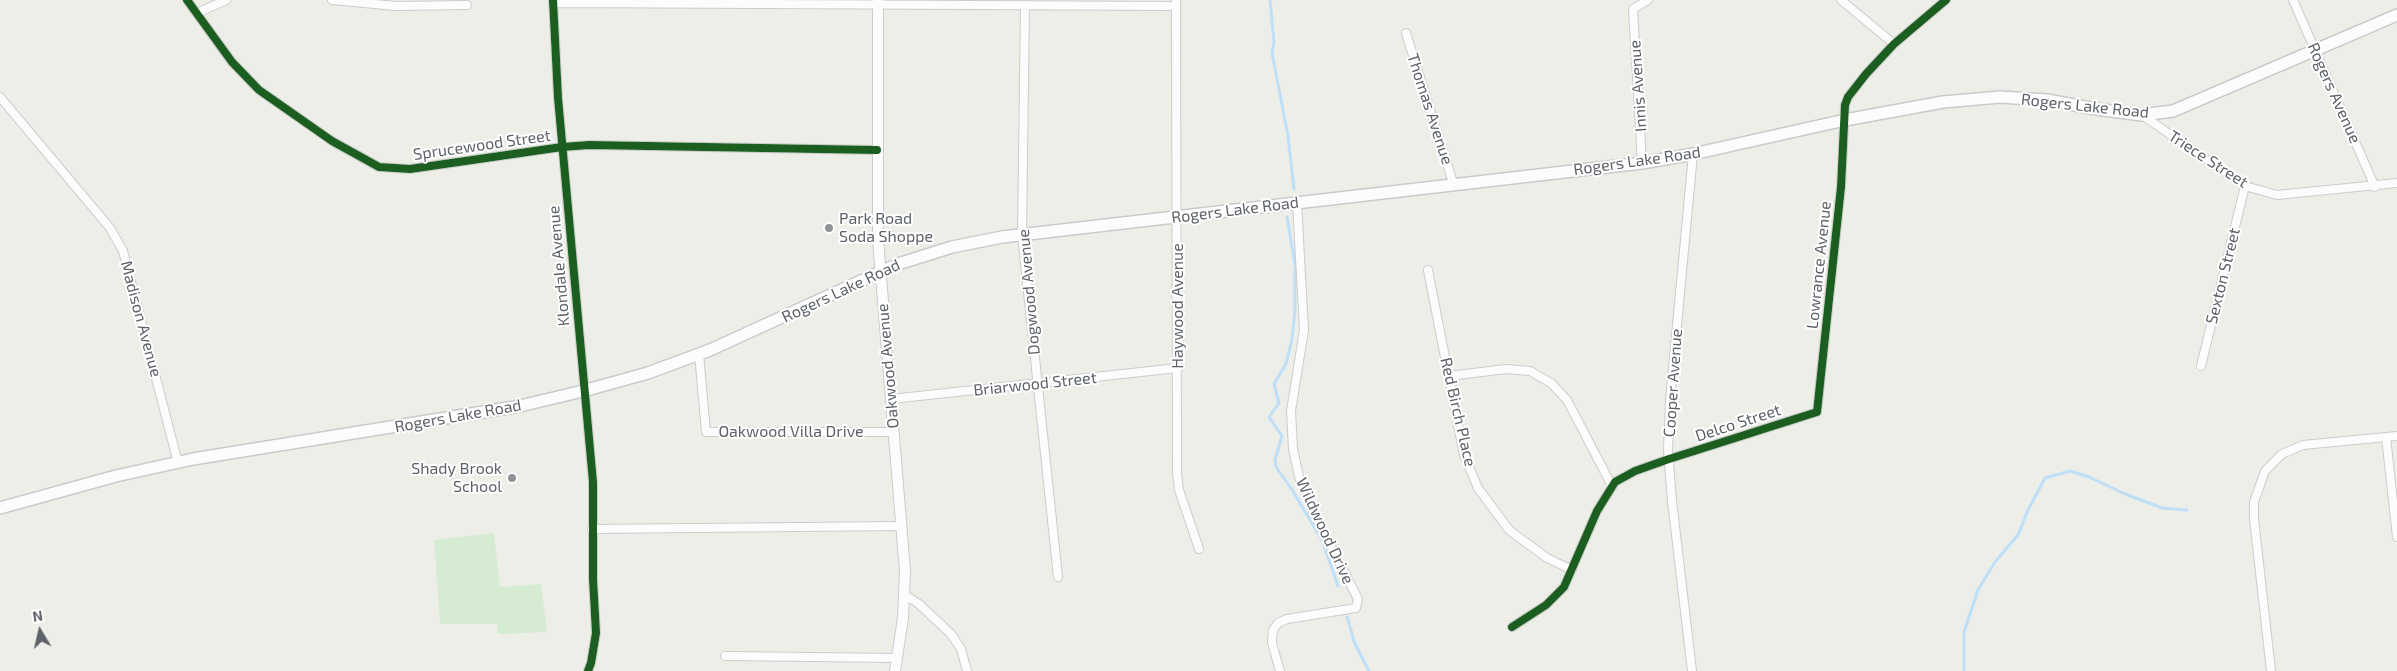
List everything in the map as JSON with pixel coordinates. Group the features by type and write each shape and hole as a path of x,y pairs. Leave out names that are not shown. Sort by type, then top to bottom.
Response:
{"main road":[{"name":"Rogers Lake Road","path":"0,508 116,476 178,463 520,406 583,391 648,373 699,354 880,272 952,246 1022,235 1642,163 1693,154 1844,120 1943,102 2000,97 2047,100 2142,115 2172,111 2397,15"}],"street":[{"name":"Sprucewood Street","path":"187,0 232,62 259,90 332,141 379,167 391,169 418,168 562,147 589,145 708,145 878,150"},
{"path":"197,13 226,0"},
{"path":"332,0 396,6 467,5"},
{"name":"Innis Avenue","path":"1642,163 1633,9 1648,0"},
{"path":"1841,0 1894,44"},
{"path":"1844,120 1848,97 1894,44 1946,0"},
{"name":"Rogers Avenue","path":"2293,0 2375,186"},
{"path":"553,1 878,2 1025,5 1176,3"},
{"name":"Klondale Avenue","path":"553,1 562,147 583,391 593,482 592,530 596,633 588,671"},
{"name":"Oakwood Avenue","path":"878,2 878,240 902,526 905,595 895,671"},
{"name":"Haywood Avenue","path":"1176,3 1178,217 1177,473 1179,490 1198,549"},
{"name":"Dogwood Avenue","path":"1025,5 1022,235 1058,577"},
{"name":"Thomas Avenue","path":"1406,33 1454,186"},
{"name":"Madison Avenue","path":"0,97 110,228 124,251 178,463"},
{"name":"Triece Street","path":"2142,115 2245,186 2277,195 2397,183"},
{"name":"Lowrance Avenue","path":"1816,412 1841,187 1844,120"},
{"name":"Cooper Avenue","path":"1692,671 1668,459 1670,400 1693,154"},
{"name":"Sexton Street","path":"2201,366 2245,186"},
{"name":"Wildwood Drive","path":"1280,671 1272,643 1273,630 1278,623 1287,618 1356,608 1358,599 1314,513 1299,477 1293,450 1291,411 1304,330 1297,203"},
{"name":"Red Birch Place","path":"1428,270 1464,455 1478,488 1509,530 1547,558 1572,570"},
{"name":"Oakwood Villa Drive","path":"699,354 706,432 894,432"},
{"name":"Briarwood Street","path":"892,399 1178,368"},
{"path":"1449,376 1506,369 1530,371 1551,383 1567,400 1612,486 1597,511 1564,587 1546,604 1512,627"},
{"name":"Delco Street","path":"1612,486 1615,482 1635,471 1650,468 1668,459 1816,412"},
{"path":"2271,671 2254,519 2254,502 2265,470 2282,454 2303,445 2397,436"},
{"path":"2386,437 2397,537"},
{"path":"592,530 902,526"},
{"path":"905,595 930,613 951,634 961,649 967,671"},
{"path":"725,656 898,658"}],"green space":[{"path":"494,533 500,587 541,584 547,632 498,634 497,624 440,624 434,540"}],"waterway":[{"path":"1270,0 1274,42 1272,53 1288,136 1294,189"},
{"path":"1287,217 1295,264 1295,310 1292,339 1286,364 1274,384 1279,403 1269,417 1282,436 1275,460 1276,467 1322,540 1338,586"},
{"path":"1964,671 1964,632 1978,590 1995,562 2018,535 2028,510 2045,478 2070,471 2089,477 2125,494 2162,508 2187,510"},
{"path":"1347,617 1355,644 1369,671"}],"cycle path":[{"path":"187,0 232,62 259,90 332,141 379,167 410,169 562,147 589,145 877,150"},
{"path":"553,0 558,98 593,482 593,579 596,633 588,671"},
{"path":"1512,627 1546,605 1564,587 1597,511 1615,482 1635,471 1669,459 1817,412 1841,187 1845,105 1848,97 1866,74 1894,44 1946,0"}],"place":[{"name":"Park Road Soda Shoppe","path":"829,228"},
{"name":"Shady Brook School","path":"512,478"}]}
